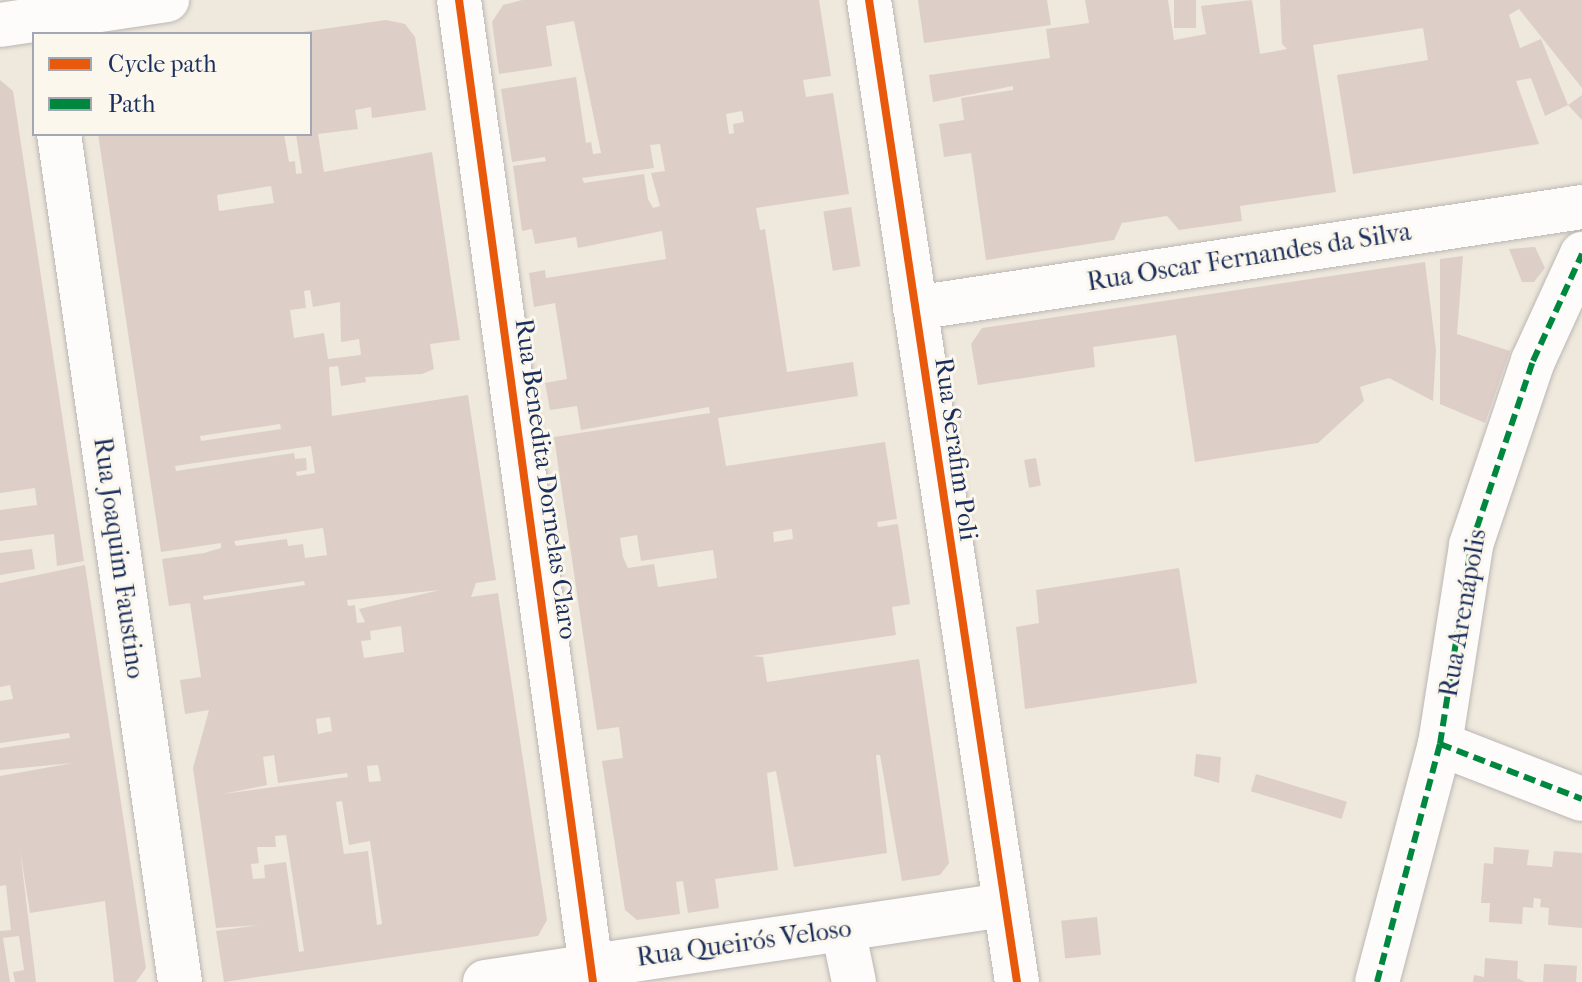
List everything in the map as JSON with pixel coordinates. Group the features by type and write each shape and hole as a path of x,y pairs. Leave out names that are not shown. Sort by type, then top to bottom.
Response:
{"street":[{"path":"0,25 43,26 167,0"},
{"name":"Rua Benedita Dornelas Claro","path":"459,0 591,973"},
{"name":"Rua Serafim Poli","path":"869,0 1017,982"},
{"name":"Rua Joaquim Faustino","path":"59,136 180,982"},
{"name":"Rua Oscar Fernandes da Silva","path":"915,308 1582,207"},
{"name":"Rua Arenápolis","path":"1377,982 1440,744 1472,539 1533,361 1582,254"},
{"path":"1440,744 1582,799"},
{"name":"Rua Queirós Veloso","path":"485,982 725,965 843,929 1004,905"},
{"path":"843,929 854,982"}],"building":[{"path":"522,0 819,0 831,76 803,80 806,97 833,93 849,194 756,208 760,230 765,229 787,372 853,362 858,396 718,418 726,466 885,442 897,519 877,522 878,527 898,524 910,604 892,607 896,635 753,656 763,657 767,682 919,659 949,863 940,875 902,881 880,755 876,755 887,853 794,867 776,771 767,773 778,870 715,879 719,908 688,913 683,881 676,882 680,914 637,920 625,910 602,761 623,758 619,727 597,730 554,437 710,413 709,407 581,430 577,406 550,410 545,383 567,379 555,303 534,307 529,273 545,270 546,278 666,259 662,231 578,248 576,237 535,244 532,229 522,231 513,166 546,161 545,157 512,162 501,89 576,77 586,143 591,142 593,154 601,153 574,21 546,26 552,66 499,74 492,22 503,5","holes":["742,111 744,122 733,124 734,133 729,134 726,114","660,144 665,171 651,173 660,206 653,208 648,199 644,174 584,183 582,178 654,168 650,145","792,529 793,539 774,542 773,532","637,535 641,561 713,550 717,578 658,587 654,564 628,568 620,538"]},
{"path":"918,0 1047,0 1051,25 924,43"},
{"path":"1085,0 1168,0 1174,40 1206,34 1201,6 1252,0 1260,54 1287,49 1282,44 1280,0 1582,0 1582,88 1519,9 1509,15 1520,48 1541,39 1568,105 1545,116 1531,78 1516,81 1539,144 1353,174 1337,75 1428,60 1423,28 1313,45 1336,192 1240,206 1242,221 1179,230 1167,216 1122,223 1114,240 986,260 971,153 944,157 939,124 964,120 961,98 1013,90 1013,86 933,102 929,75 1050,58 1046,29 1089,23"},
{"path":"1174,0 1196,0 1196,28 1174,28"},
{"path":"386,20 405,24 415,37 426,110 372,118 371,107 355,110 358,129 318,134 324,172 432,152 460,340 430,344 434,369 422,374 365,377 366,382 341,386 338,366 329,367 332,416 468,395 496,580 476,583 471,597 498,593 547,920 538,936 224,982 216,931 260,925 216,928 193,768 209,710 185,714 180,680 201,677 190,603 169,606 162,559 204,553 221,548 221,543 161,552 98,136 284,136 289,162 295,161 296,174 302,173 296,136 312,136 312,32 302,32","holes":["271,186 274,203 219,211 217,195","310,290 313,307 340,302 341,342 359,339 361,355 328,359 324,333 294,338 290,310 306,308 304,291","280,424 281,429 201,441 200,436","311,446 315,473 297,476 296,472 307,470 306,458 295,459 294,453 176,471 175,466","323,528 327,555 305,558 303,544 288,546 287,539 236,546 234,541","304,581 305,585 204,600 203,596","440,590 359,609 365,622 357,623 355,605 348,606 347,600","401,626 404,652 364,658 361,641 371,640 370,631","330,717 332,731 318,734 316,719","274,755 278,783 347,773 348,777 223,794 267,785 263,757","378,765 381,781 369,782 367,766","342,801 349,845 370,841 382,924 377,925 368,851 344,854 336,802","286,835 304,951 299,952 286,862 264,865 265,878 253,879 251,864 259,863 257,847 276,847 275,836"]},
{"path":"0,80 13,91 84,561 57,566 54,534 0,541 0,510 37,505 35,488 0,493"},
{"path":"1582,95 1582,120 1568,105"},
{"path":"851,207 860,266 833,271 823,211"},
{"path":"1535,247 1545,268 1534,282 1522,282 1509,249"},
{"path":"1463,256 1457,334 1510,351 1485,423 1440,404 1440,259"},
{"path":"1425,262 1436,350 1433,401 1389,378 1360,387 1364,401 1318,443 1195,462 1176,335 1093,347 1095,367 978,385 971,344 982,328"},
{"path":"1036,458 1041,486 1029,488 1024,460"},
{"path":"32,549 35,569 0,575 0,553"},
{"path":"85,565 146,968 136,982 114,982 105,901 30,913 20,850 36,982 15,982 13,972 24,970 19,936 3,938 10,982 0,982 0,931 11,930 6,885 0,886 0,776 73,763 0,770 0,748 70,738 69,733 0,743 0,701 13,699 10,685 0,687 0,583"},
{"path":"1179,568 1197,683 1025,709 1016,627 1039,623 1036,590"},
{"path":"1196,754 1221,757 1219,783 1194,776"},
{"path":"1256,774 1347,802 1342,819 1251,791"},
{"path":"1494,847 1529,850 1527,865 1552,867 1554,851 1582,853 1582,928 1548,925 1549,908 1540,907 1541,899 1534,898 1533,908 1523,907 1522,924 1489,922 1490,903 1481,903 1484,863 1493,864"},
{"path":"1097,917 1101,955 1065,959 1061,921"},
{"path":"1485,958 1518,961 1517,978 1525,982 1473,982 1474,975 1484,977"},
{"path":"1544,964 1577,966 1576,982 1543,982"}],"marked path":[{"path":"1377,982 1440,744 1471,545 1533,361 1582,254"},
{"path":"1440,744 1582,799"}],"cycle path":[{"path":"459,0 593,982"},
{"path":"869,0 1017,982"}]}
